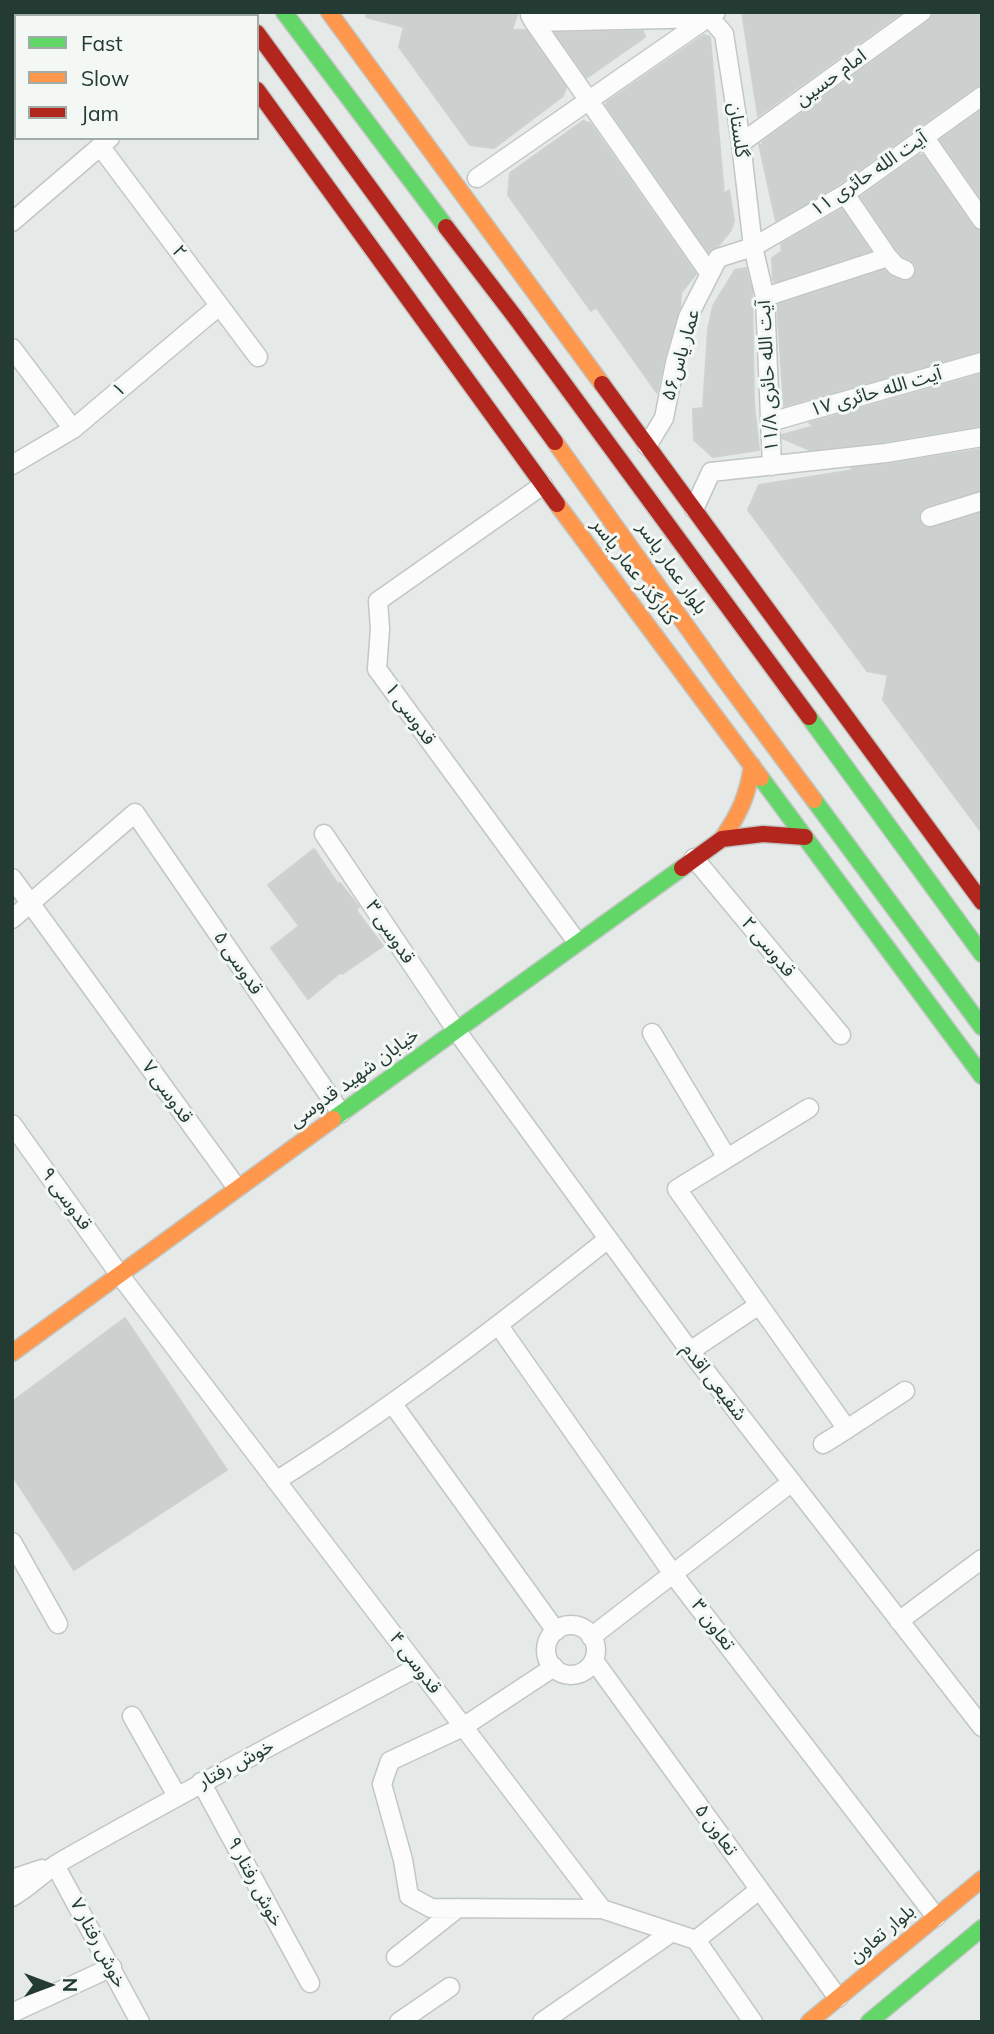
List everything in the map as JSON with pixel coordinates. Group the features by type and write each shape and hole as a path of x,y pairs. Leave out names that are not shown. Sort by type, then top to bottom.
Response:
{"main road":[{"name":"بلوار عمار یاسر","path":"284,12 467,254 982,954"},
{"path":"329,12 982,902"},
{"name":"بلوار عمار یاسر","path":"259,36 570,462 722,676 982,1027"},
{"name":"کنارگذر عمار یاسر","path":"259,93 543,485 982,1076"},
{"path":"467,254 561,328"},
{"path":"570,462 619,586"},
{"path":"794,700 819,681"},
{"path":"722,839 743,809 750,790 752,765"},
{"path":"722,839 781,832 805,837"},
{"name":"خیابان شهید قدوسی","path":"12,1353 722,839"},
{"name":"بلوار تعاون","path":"809,2022 982,1879"},
{"path":"869,2022 982,1928"},
{"path":"838,1998 850,2014"}],"street":[{"name":"امام حسین","path":"741,143 922,12"},
{"name":"گلستان","path":"710,14 724,34 741,143 753,247"},
{"path":"531,17 710,14"},
{"path":"477,178 710,14"},
{"path":"531,17 710,274"},
{"name":"آیت الله حائری ۱۱","path":"753,247 845,194 982,96"},
{"path":"925,138 982,220"},
{"path":"12,222 105,142"},
{"name":"۲","path":"105,142 258,358"},
{"path":"845,194 888,257 896,266 905,270"},
{"name":"عمار یاس۵۶","path":"647,446 664,418 688,317 718,258 753,247"},
{"name":"آیت الله حائری ۱۱/۸","path":"753,247 765,297 772,466"},
{"path":"765,297 888,257"},
{"name":"۱","path":"12,465 73,429 219,306"},
{"path":"12,348 73,429"},
{"name":"آیت الله حائری ۱۷","path":"771,422 982,362"},
{"path":"694,509 710,472 887,453 982,436"},
{"name":"قدوسی ۱","path":"543,485 378,601 380,629 377,669 577,942"},
{"path":"930,517 982,501"},
{"name":"قدوسی ۵","path":"30,903 135,813 341,1113"},
{"name":"قدوسی ۳","path":"324,834 456,1030"},
{"name":"قدوسی ۲","path":"694,858 841,1035"},
{"name":"قدوسی ۷","path":"12,878 237,1188"},
{"path":"12,919 30,903"},
{"name":"شفیعی اقدم","path":"456,1030 690,1351 981,1724"},
{"path":"652,1033 727,1158"},
{"path":"809,1108 677,1189 847,1429"},
{"name":"قدوسی ۹","path":"12,1124 119,1274"},
{"path":"276,1481 499,1326 608,1239"},
{"name":"قدوسی ۴","path":"119,1274 601,1909"},
{"path":"690,1351 760,1305"},
{"name":"تعاون ۳","path":"499,1326 673,1574 936,1917"},
{"path":"823,1444 905,1391"},
{"path":"393,1402 556,1631"},
{"path":"591,1637 792,1482"},
{"path":"12,1542 58,1624"},
{"path":"899,1621 982,1559"},
{"path":"563,1626 579,1626 587,1630 591,1637 596,1644 595,1662 584,1673 567,1676 559,1673 548,1661 547,1644 550,1637 563,1626"},
{"name":"تعاون ۵","path":"595,1662 838,1998"},
{"name":"خوش رفتار","path":"13,1883 55,1865 201,1782 418,1667"},
{"path":"554,1667 463,1727 390,1761 382,1784 403,1860 409,1896 431,1908 601,1909 696,1940 753,2022"},
{"path":"132,1716 177,1796"},
{"name":"خوش رفتار ۹","path":"201,1782 310,1983"},
{"name":"خوش رفتار ۷","path":"55,1865 140,2022"},
{"path":"696,1940 759,1890"},
{"path":"396,1957 458,1908"},
{"path":"542,2022 672,1932"},
{"path":"12,2013 111,1967"},
{"path":"399,2022 450,1987"}],"building":[{"path":"367,12 518,12 512,30 526,30 566,87 563,96 494,148 470,145 399,47 404,27 366,17"},
{"path":"742,12 902,12 758,116"},
{"path":"933,12 982,12 982,85 975,87 832,189 776,221 759,144 763,147 762,142 929,21"},
{"path":"643,31 645,37 588,77 555,33"},
{"path":"704,35 710,37 724,194 729,190 734,221 731,230 718,246 708,252 606,105"},
{"path":"982,110 982,200 940,140"},
{"path":"583,121 590,123 696,274 681,293 680,308 657,393 596,307 591,311 508,195 510,173"},
{"path":"919,155 923,155 973,226 982,231 982,351 784,406 777,305 884,270 900,280 912,279 915,264 897,250 861,197"},
{"path":"842,209 870,251 775,282 772,258 782,251 781,244"},
{"path":"746,268 752,290 754,404 759,450 713,457 694,440 693,409 703,408 708,330 713,306 735,270"},
{"path":"982,374 982,426 884,442 810,450 782,438 782,435 814,426 809,423"},
{"path":"982,449 982,490 927,506 919,515 922,525 928,528 982,513 982,833 883,700 888,675 867,671 748,510 759,485 854,470 851,468"},
{"path":"314,849 338,884 340,883 359,907 356,910 383,946 342,974 341,972 308,999 271,948 299,926 268,885"},
{"path":"125,1318 227,1470 74,1570 12,1475 12,1402"}],"traffic: fast":[{"path":"284,12 446,227"},
{"path":"809,717 982,954"},
{"path":"761,778 982,1076"},
{"path":"814,800 982,1027"},
{"path":"333,1119 682,868"},
{"path":"869,2022 982,1928"}],"traffic: slow":[{"path":"329,12 602,384"},
{"path":"555,442 814,800"},
{"path":"557,504 761,778"},
{"path":"722,839 742,804 752,765"},
{"path":"12,1353 333,1119"},
{"path":"809,2022 982,1879"}],"traffic: jam":[{"path":"259,36 555,442"},
{"path":"259,93 557,504"},
{"path":"446,227 809,717"},
{"path":"602,384 982,902"},
{"path":"682,868 722,839 763,834 805,837"}]}
